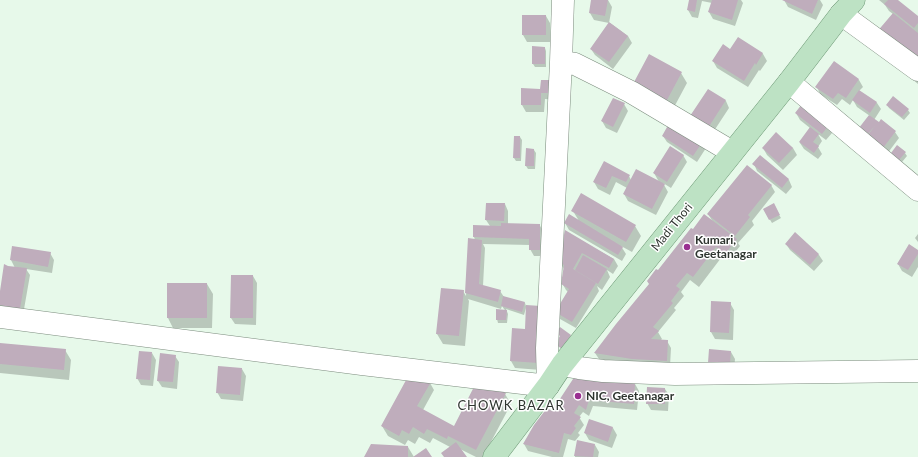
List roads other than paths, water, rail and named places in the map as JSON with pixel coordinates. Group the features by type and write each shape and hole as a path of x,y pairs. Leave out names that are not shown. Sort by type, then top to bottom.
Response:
{"main road":[{"name":"Madi Thori","path":"494,457 548,386 562,365 789,82 847,7"}],"street":[{"path":"0,317 362,364 548,386 547,348 563,0"},
{"path":"847,7 918,70"},
{"path":"561,62 576,64 631,92 732,152"},
{"path":"789,82 918,190"},
{"path":"562,365 603,371 675,374 918,371"}],"place":[{"name":"Kumari, Geetanagar","path":"687,247"},
{"name":"NIC, Geetanagar","path":"578,396"}],"district":[{"name":"CHOWK BAZAR","path":"511,406"}]}
